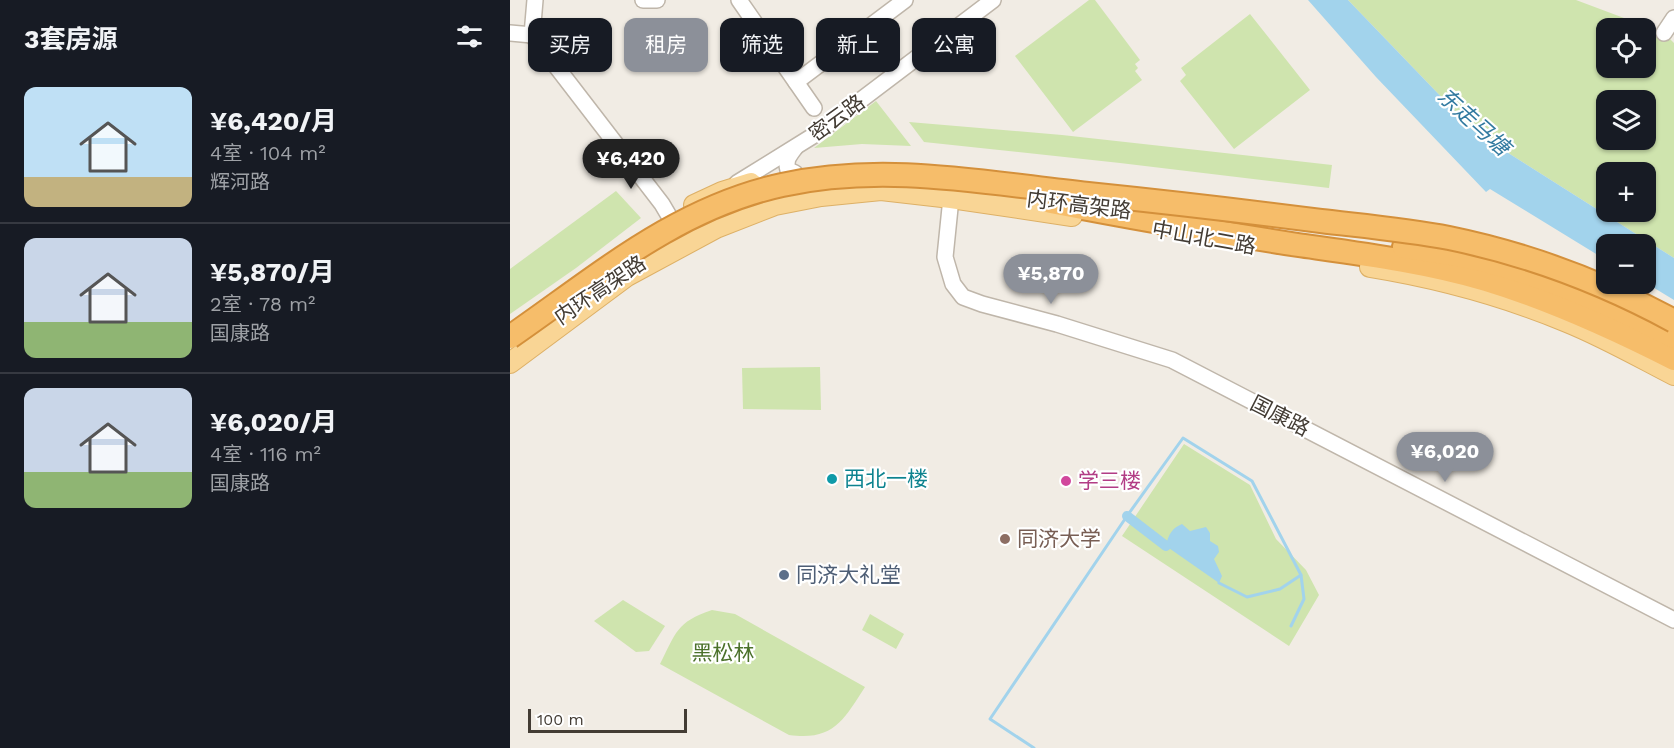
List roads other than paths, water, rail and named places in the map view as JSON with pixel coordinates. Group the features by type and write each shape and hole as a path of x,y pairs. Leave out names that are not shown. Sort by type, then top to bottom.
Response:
{"highway":[{"name":"内环高架路","path":"510,337 645,242 705,210 780,185 825,177 889,173 1167,202 1450,238 1538,262 1592,282 1674,321"},
{"name":"内环高架路","path":"510,353 657,252 702,227 773,201 819,192 879,186 998,195 1451,254 1480,260 1563,286 1674,336"},
{"path":"1051,202 1248,237 1398,260 1485,280 1567,308 1610,326 1674,359"}],"main road":[{"name":"中山北二路","path":"510,328 671,218 722,192 795,173 886,166 954,170 1310,212 1422,230 1458,239 1526,262 1614,303 1674,336"},
{"name":"中山北二路","path":"510,363 627,276 716,228 775,205 821,196 881,190 951,198 1169,231 1449,282 1516,302 1570,323 1674,375"}],"street":[{"path":"533,18 535,0"},
{"path":"643,0 657,0"},
{"path":"739,0 814,108"},
{"path":"796,82 905,0"},
{"name":"密云路","path":"722,192 795,148 846,112 993,0"},
{"path":"1664,33 1674,18"},
{"path":"510,33 528,35"},
{"path":"560,72 671,218 685,244"},
{"name":"密云路","path":"795,148 786,164 788,170 795,173"},
{"name":"国康路","path":"951,198 945,257 953,284 963,297 1172,360 1674,620"}],"water":[{"name":"东走马塘","path":"1308,0 1348,0 1475,132 1596,209 1596,222 1617,222 1636,234 1596,234 1596,254 1490,189 1486,192 1376,77"},
{"name":"东走马塘","path":"1656,247 1674,258 1674,300 1656,289"},
{"path":"1182,524 1190,531 1206,527 1210,533 1210,541 1218,546 1219,552 1214,559 1222,576 1219,583 1166,546 1171,532"}],"waterway":[{"path":"1034,748 990,719 1127,516 1183,438 1252,481 1301,575 1304,599 1291,626"},
{"path":"1127,516 1166,546"},
{"path":"1219,583 1247,597 1280,589 1301,575"}],"place":[{"name":"西北一楼","path":"832,479"},
{"name":"学三楼","path":"1066,481"},
{"name":"同济大学","path":"1005,539"},
{"name":"同济大礼堂","path":"784,575"}],"park label":[{"name":"黑松林","path":"723,653"}]}
